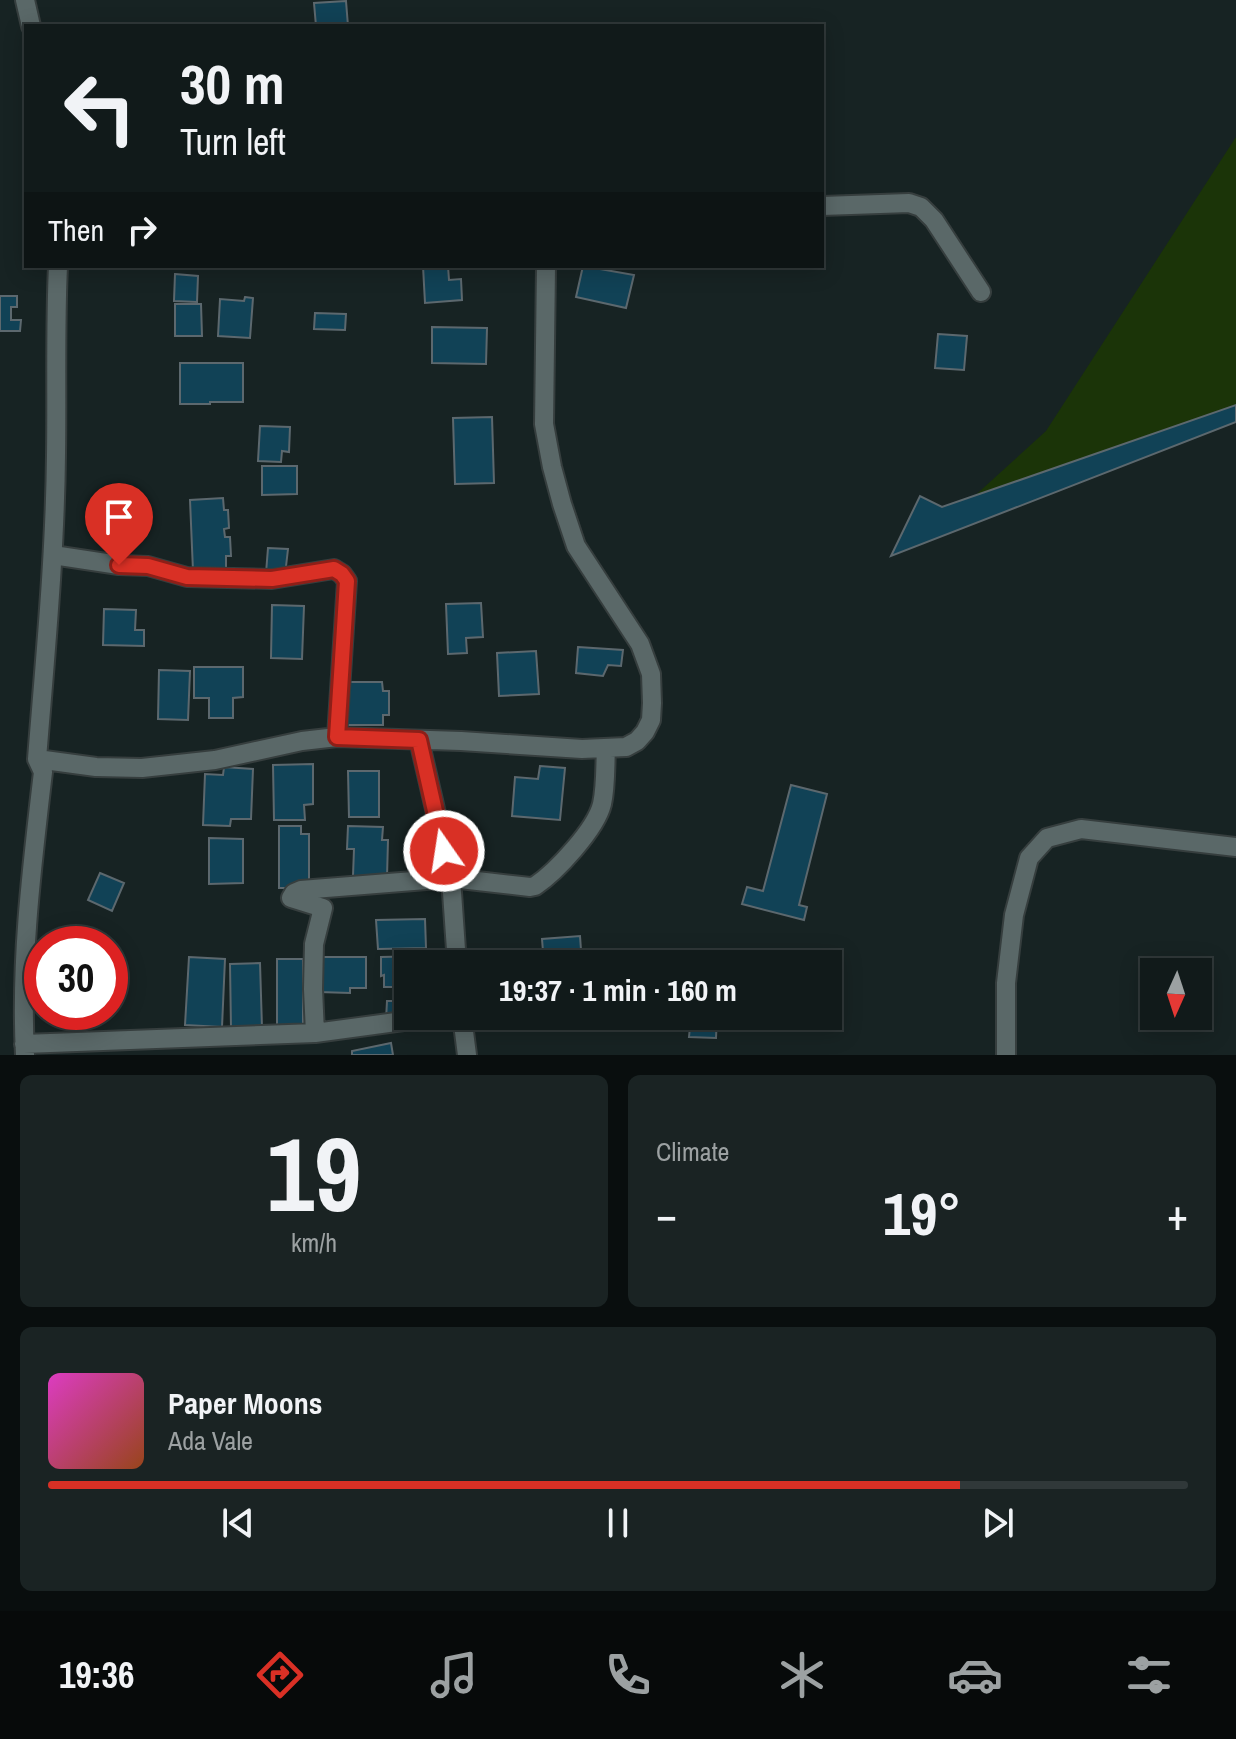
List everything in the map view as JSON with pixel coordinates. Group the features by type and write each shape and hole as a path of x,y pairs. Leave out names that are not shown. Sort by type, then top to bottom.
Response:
{"street":[{"path":"25,0 31,24"},
{"path":"824,206 909,203 921,207 934,220 981,292"},
{"path":"58,268 53,555 37,759 43,772 24,949 25,1050 315,1033 394,1022"},
{"path":"37,759 96,767 142,768 215,760 302,741 337,737 582,749 626,747 637,741 651,720 651,674 640,644 576,546 562,504 544,424 546,268"},
{"path":"53,555 148,566 187,577 272,579 334,569 342,574 347,581 337,737"},
{"path":"419,740 451,878 456,950"},
{"path":"315,1033 314,944 323,908 291,898 294,893 451,878 530,887 543,881 561,864 593,823 602,805 606,748"},
{"path":"1006,1055 1006,983 1014,915 1029,858 1047,838 1081,829 1236,847"},
{"path":"464,1030 467,1055"}],"green space":[{"path":"1236,137 1236,415 947,521 1046,431"}],"building":[{"path":"346,1 348,24 316,24 314,3"},
{"path":"423,268 448,268 449,280 461,279 462,300 425,303"},
{"path":"583,268 634,275 626,308 576,297"},
{"path":"175,274 198,276 197,302 174,301"},
{"path":"0,296 17,296 17,307 11,307 11,320 21,320 20,331 0,331"},
{"path":"245,297 253,298 250,338 218,336 220,299 244,301"},
{"path":"175,304 201,304 202,336 175,336"},
{"path":"315,313 346,314 345,330 314,329"},
{"path":"432,327 487,328 486,364 432,363"},
{"path":"938,334 967,336 964,370 935,368"},
{"path":"180,363 243,363 243,402 180,404"},
{"path":"1236,405 1236,422 891,556 920,496 942,507"},
{"path":"492,417 494,483 455,484 453,418"},
{"path":"260,426 290,427 289,452 282,451 281,462 258,461"},
{"path":"262,466 297,466 297,494 262,495"},
{"path":"223,498 224,510 228,510 229,528 224,529 225,537 230,537 231,556 226,556 226,569 193,571 190,500"},
{"path":"268,548 288,549 285,575 266,573"},
{"path":"481,603 483,637 466,638 467,653 448,654 446,604"},
{"path":"272,605 304,606 302,659 271,658"},
{"path":"104,609 136,610 135,630 144,630 144,646 103,645"},
{"path":"578,647 623,650 621,666 608,665 603,676 576,673"},
{"path":"536,651 539,694 499,696 497,653"},
{"path":"194,667 243,667 243,697 233,698 233,718 209,718 209,698 194,698"},
{"path":"159,670 190,671 188,720 158,719"},
{"path":"346,682 382,682 383,691 389,691 389,715 383,715 383,725 347,725"},
{"path":"313,764 313,804 304,805 305,820 274,820 273,765"},
{"path":"540,766 565,768 560,820 512,816 515,777 538,779"},
{"path":"224,767 253,769 251,819 231,819 230,826 203,825 205,774 223,775"},
{"path":"348,771 379,771 379,817 349,817"},
{"path":"791,785 827,794 799,905 807,907 804,920 742,904 747,887 763,891"},
{"path":"279,826 301,826 301,834 309,834 309,882 295,882 295,888 279,888"},
{"path":"348,826 383,827 382,840 388,840 387,877 353,876 354,849 347,849"},
{"path":"209,838 243,839 243,883 209,884"},
{"path":"100,873 124,883 112,911 88,900"},
{"path":"425,919 426,948 378,949 376,920"},
{"path":"580,936 581,950 543,950 542,939"},
{"path":"189,957 225,959 222,1027 185,1025"},
{"path":"319,957 366,957 366,988 350,988 350,993 319,992"},
{"path":"381,957 394,957 394,987 384,987"},
{"path":"277,959 303,959 303,1027 277,1027"},
{"path":"260,963 262,1028 231,1029 230,964"},
{"path":"387,1001 394,1001 394,1020 386,1020"},
{"path":"690,1030 716,1030 716,1038 689,1037"},
{"path":"391,1043 393,1055 352,1055 352,1051"}],"route":[{"path":"119,565 148,566 187,577 272,579 334,569 342,574 347,581 337,737 419,740 444,851"}]}
